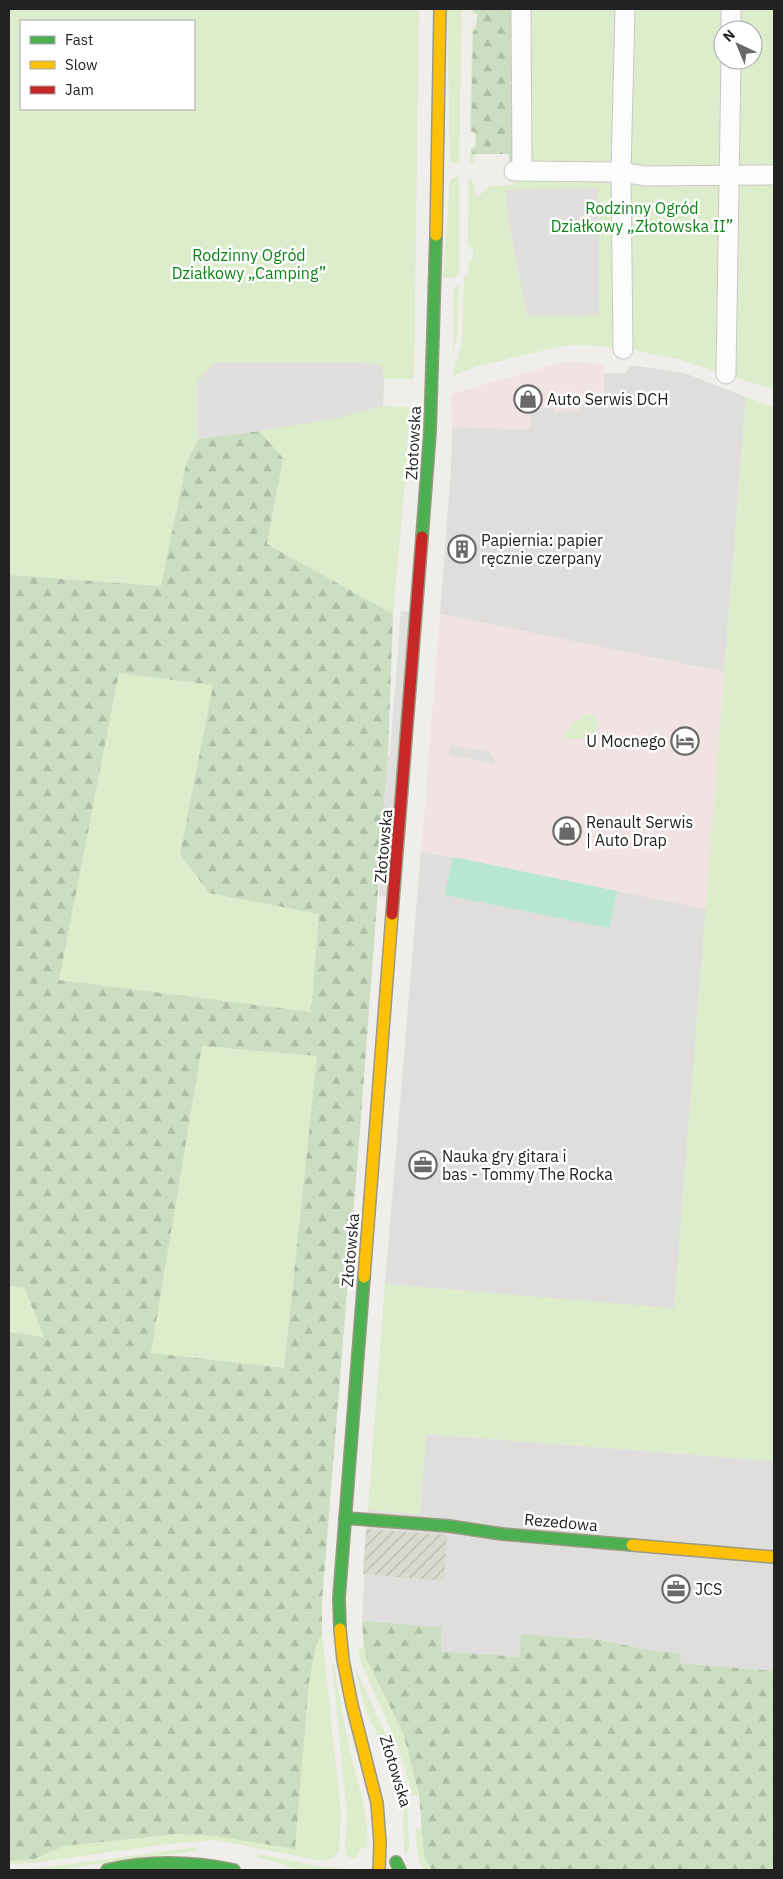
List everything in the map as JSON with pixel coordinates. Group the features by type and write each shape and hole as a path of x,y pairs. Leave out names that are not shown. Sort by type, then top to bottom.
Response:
{"street":[{"name":"Złotowska","path":"379,1870 380,1830 378,1806 355,1721 340,1645 338,1619 430,432 438,170 440,9"},
{"path":"521,9 518,171 621,172 645,176 774,176"},
{"path":"623,349 621,172 625,9"},
{"path":"726,374 731,70"},
{"name":"Rezedowa","path":"345,1518 449,1526 502,1534 774,1557"},
{"name":"Złotowska","path":"348,1685 363,1718 388,1800"},
{"path":"396,1850 398,1867"},
{"path":"368,1870 380,1856"},
{"path":"107,1870 121,1866 169,1865 190,1862 234,1870"}],"shaded area":[{"path":"598,188 599,315 527,316 507,211 506,190"},
{"name":"Auto Serwis DCH","path":"568,361 604,364 604,404 580,405 580,410 555,412 554,407 530,409 530,429 452,427 451,394"},
{"path":"217,362 360,362 382,366 384,379 383,406 333,419 198,439 198,381"},
{"path":"630,365 684,373 746,397 724,672 440,614 451,470 452,427 530,429 529,409 554,407 555,412 579,410 579,405 604,404 604,373 626,373"},
{"path":"401,611 411,612 388,897 379,896 383,839 381,835 388,756 390,754"},
{"path":"440,614 724,672 706,909 421,851"},
{"path":"451,745 490,752 495,760 494,764 449,755"},
{"path":"421,851 706,909 674,1309 385,1284"},
{"path":"426,1434 774,1461 774,1671 680,1663 680,1653 654,1651 601,1640 521,1634 519,1657 440,1651 441,1627 362,1621 368,1510 420,1514"},
{"path":"366,1529 447,1535 444,1581 363,1574"}],"green space":[{"name":"Rodzinny Ogród Działkowy „Camping”","path":"9,9 419,9 414,379 384,379 383,406 409,407 406,472 393,614 267,544 283,458 198,439 186,465 161,586 9,575"},
{"path":"447,9 462,9 459,165 450,161"},
{"path":"472,9 473,12 478,14 476,147 471,149 471,153 474,154 474,165 470,165 471,147 475,145 475,134 470,132 472,28 476,26 477,15 472,13"},
{"path":"473,9 516,9 514,166 509,166 509,154 471,154 471,149 476,147 476,133 471,131 473,32 476,28 478,14 473,12"},
{"name":"Rodzinny Ogród Działkowy „Złotowska II”","path":"516,9 774,9 774,390 678,359 602,346 567,345 475,367 452,376 462,343 464,278 469,272 469,261 473,259 473,248 468,246 469,176 477,197 490,186 514,185"},
{"path":"459,176 459,273 454,278 443,278 450,180"},
{"path":"459,284 457,337 453,355 454,289"},
{"path":"746,397 774,407 774,1461 426,1434 420,1514 368,1510 385,1284 674,1308"},
{"path":"259,431 283,458 267,544 393,614 388,756 322,1601 322,1634 316,1646 309,1682 295,1849 217,1836 179,1834 64,1846 35,1859 9,1861 9,1332 44,1337 24,1288 9,1286 9,575 161,586 186,464 198,439","holes":["119,673 213,685 180,854 209,893 319,914 311,1012 59,980","202,1046 317,1056 284,1368 151,1353"]},
{"path":"119,673 213,685 180,854 209,893 319,914 311,1013 59,980"},
{"path":"587,714 592,714 597,721 598,728 594,734 581,739 565,737 564,735 575,722"},
{"path":"453,857 617,891 609,928 445,895"},
{"path":"202,1046 317,1056 284,1368 151,1353"},
{"path":"9,1286 23,1288 44,1337 9,1332"},
{"path":"362,1621 441,1627 441,1651 519,1657 521,1634 601,1640 654,1651 680,1653 680,1663 774,1671 774,1870 432,1870 424,1856 419,1795 403,1733 367,1660"},
{"path":"322,1634 341,1814 339,1851 334,1858 323,1861 216,1840 168,1844 33,1863 9,1864 9,1861 35,1859 63,1846 179,1834 217,1836 309,1682 316,1646"},
{"path":"358,1647 364,1648 367,1660 403,1733 419,1795 413,1796 397,1744 361,1663"},
{"path":"334,1664 346,1732 367,1825 367,1849 360,1848 356,1859 347,1856 345,1851 347,1813 332,1665"},
{"path":"354,1665 391,1746 384,1748 365,1709"},
{"path":"407,1798 409,1847 407,1853 404,1853 401,1800"},
{"path":"422,1828 424,1855 432,1870 424,1870 419,1861 416,1829"},
{"path":"198,1847 197,1851 56,1870 9,1870 33,1869"},
{"path":"258,1854 322,1867 335,1867 341,1870 301,1870 257,1857"}],"traffic: fast":[{"path":"422,537 430,432 436,235"},
{"path":"340,1629 339,1598 364,1277"},
{"path":"345,1518 449,1526 502,1534 632,1545"},
{"path":"396,1862 400,1870"},
{"path":"107,1870 155,1863 186,1863 234,1870"}],"traffic: slow":[{"path":"436,235 440,9"},
{"path":"364,1277 392,914"},
{"path":"632,1545 774,1557"},
{"path":"340,1629 343,1660 352,1705 377,1803 380,1843 379,1870"}],"traffic: jam":[{"path":"392,914 422,537"}],"place":[{"name":"Auto Serwis DCH","path":"528,399"},
{"name":"Papiernia: papier ręcznie czerpany","path":"462,549"},
{"name":"U Mocnego","path":"685,741"},
{"name":"Renault Serwis | Auto Drap","path":"567,831"},
{"name":"Nauka gry gitara i bas - Tommy The Rocka","path":"423,1165"},
{"name":"JCS","path":"676,1589"}]}
